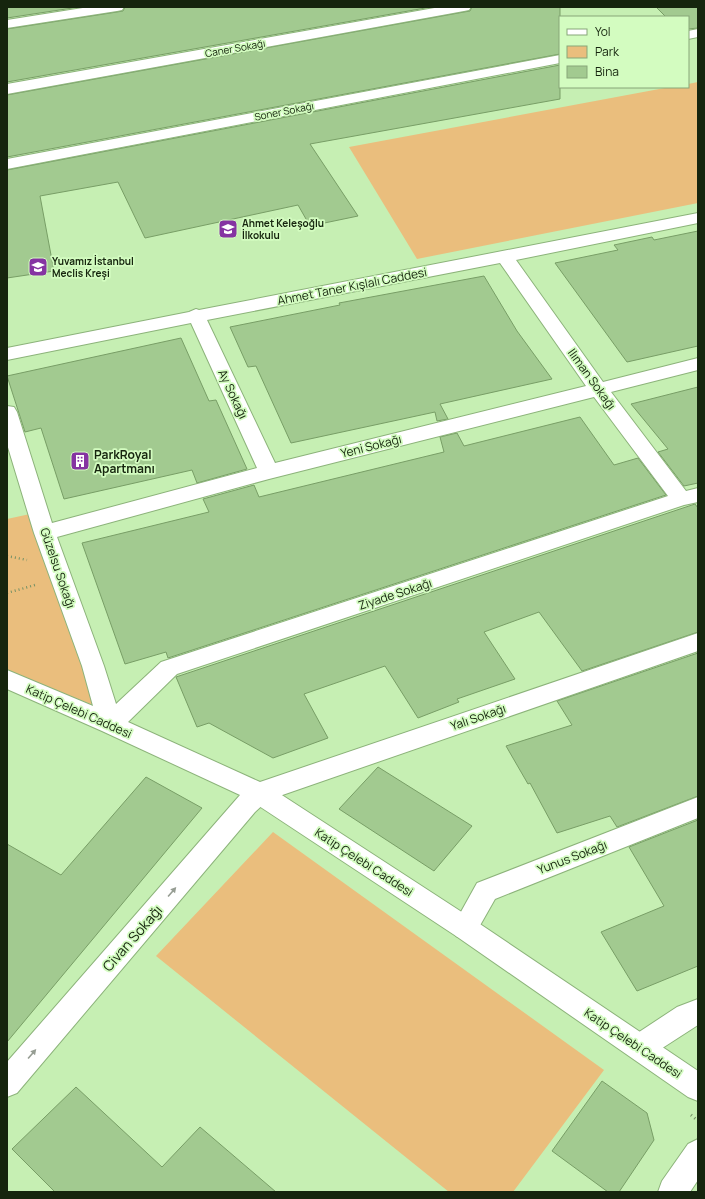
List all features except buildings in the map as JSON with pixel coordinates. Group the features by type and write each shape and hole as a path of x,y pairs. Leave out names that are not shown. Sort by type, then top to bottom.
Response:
{"street":[{"path":"7,24 118,7"},
{"name":"Caner Sokağı","path":"7,89 464,7"},
{"name":"Soner Sokağı","path":"7,164 559,59"},
{"name":"Ahmet Taner Kışlalı Caddesi","path":"7,354 196,315 505,257 698,218"},
{"name":"Ilıman Sokağı","path":"505,257 598,389 690,497"},
{"name":"Ay Sokağı","path":"196,315 269,472"},
{"name":"Yeni Sokağı","path":"45,533 269,472 698,364"},
{"name":"Güzelsu Sokağı","path":"7,412 45,533 93,666 110,724"},
{"name":"Ziyade Sokağı","path":"110,724 169,668 690,497"},
{"name":"Yalı Sokağı","path":"259,793 698,642"},
{"name":"Katip Çelebi Caddesi","path":"7,679 110,724 259,793 465,928 698,1087"},
{"name":"Civan Sokağı","path":"7,1084 241,811 259,793"},
{"name":"Yunus Sokağı","path":"465,928 486,891 698,807"},
{"path":"640,1047 687,1016 698,1012"},
{"path":"673,1192 698,1154"}],"green space":[{"path":"698,82 698,203 417,259 349,147 665,88 689,88 689,84"},
{"path":"30,514 98,707 7,671 7,519"},
{"path":"273,832 604,1070 513,1192 449,1192 156,956"}],"place":[{"name":"Ahmet Keleşoğlu İlkokulu","path":"228,229"},
{"name":"Yuvamız İstanbul Meclis Kreşi","path":"38,267"},
{"name":"ParkRoyal Apartmanı","path":"80,461"}]}
